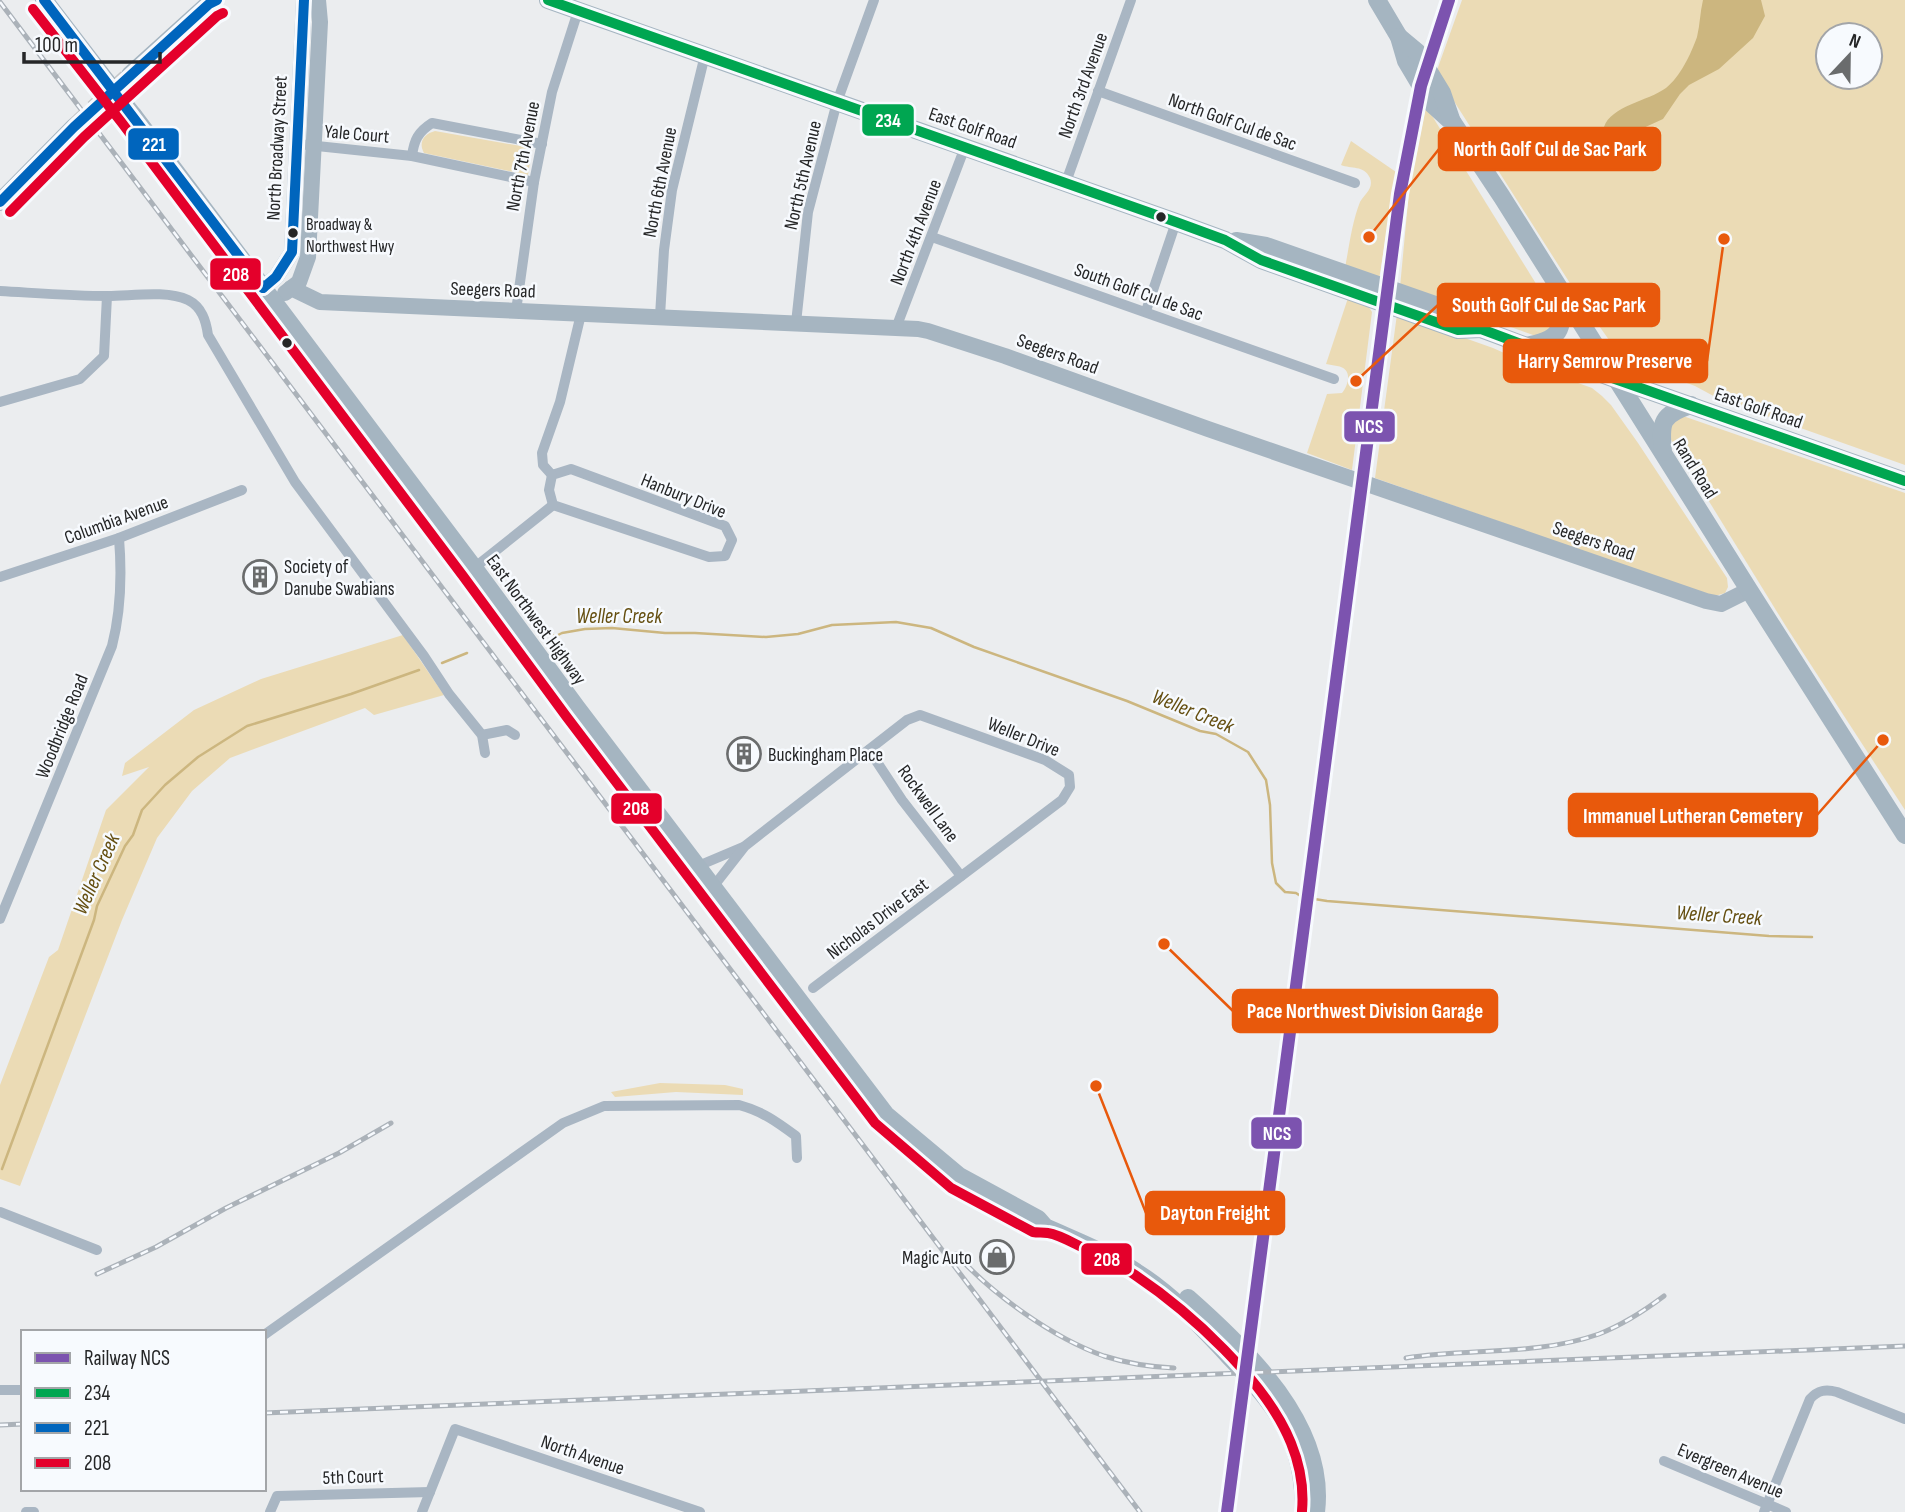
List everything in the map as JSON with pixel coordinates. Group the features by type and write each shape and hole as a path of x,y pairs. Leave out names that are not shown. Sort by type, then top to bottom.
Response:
{"main road":[{"name":"East Northwest Highway","path":"44,0 886,1115 959,1176 1038,1219 1045,1227 1114,1258 1168,1294 1263,1394 1291,1439 1301,1469 1304,1512"},
{"name":"East Golf Road","path":"548,0 1225,240 1266,246 1461,314 1481,329 1526,346 1905,481"},
{"name":"Rand Road","path":"1377,0 1396,32 1406,61 1431,103 1453,123 1502,197 1905,835"},
{"path":"130,75 213,1"},
{"path":"0,202 74,127"},
{"path":"1526,346 1555,337 1561,321 1562,294"},
{"path":"1664,456 1661,437 1665,419 1675,411 1691,405"},
{"name":"East Northwest Highway","path":"1038,1219 1050,1218 1140,1262 1181,1292 1242,1351 1287,1404 1301,1430 1316,1482 1315,1512"}],"street":[{"name":"North Broadway Street","path":"269,295 299,282 308,257 304,0"},
{"name":"North Broadway Street","path":"269,295 280,288 291,273 294,263 292,251 320,23 318,0"},
{"name":"North 5th Avenue","path":"796,323 808,212 837,102 874,0"},
{"name":"North 3rd Avenue","path":"1066,182 1131,0"},
{"name":"North 7th Avenue","path":"516,311 534,182 552,92 578,11"},
{"name":"North 6th Avenue","path":"660,316 671,190 705,55"},
{"name":"North Golf Cul de Sac","path":"1098,91 1355,183"},
{"name":"Yale Court","path":"412,156 413,143 420,131 432,123 542,144"},
{"name":"Yale Court","path":"306,145 412,156 534,182"},
{"name":"North 4th Avenue","path":"896,328 965,147"},
{"path":"1146,311 1176,222"},
{"name":"South Golf Cul de Sac","path":"932,237 1334,379"},
{"path":"302,274 320,302"},
{"name":"Seegers Road","path":"290,288 320,302 918,329 958,340 1706,601 1721,604 1749,590"},
{"path":"0,291 107,296 174,295 190,300 200,309 206,321 208,335 295,482 424,656 449,694 482,735 485,753"},
{"path":"0,402 80,379 104,356 107,296"},
{"path":"474,568 553,505 549,490 552,475 543,465 542,453 560,402 581,314"},
{"name":"Hanbury Drive","path":"552,475 570,469 724,526 732,540 725,556 709,557 553,505"},
{"name":"Columbia Avenue","path":"0,577 118,538 242,490"},
{"name":"Woodbridge Road","path":"0,919 112,646 119,607 121,569 118,538"},
{"name":"Weller Drive","path":"869,750 907,720 920,715 1045,760 1069,775 1070,787 1062,800 961,876"},
{"path":"482,735 507,730 515,736"},
{"path":"713,887 746,846 869,750"},
{"name":"Rockwell Lane","path":"869,750 902,800 961,876"},
{"path":"698,866 746,846"},
{"name":"Nicholas Drive East","path":"813,988 961,876"},
{"path":"266,1334 563,1123 604,1106 739,1105 759,1110 796,1136 797,1158"},
{"path":"0,1212 97,1250"},
{"path":"0,1390 21,1390"},
{"path":"1766,1508 1810,1399 1821,1391 1837,1392 1905,1419"},
{"name":"North Avenue","path":"430,1492 455,1429 700,1512"},
{"name":"Evergreen Avenue","path":"1664,1461 1766,1508 1786,1512"},
{"path":"422,1512 430,1492"},
{"name":"5th Court","path":"270,1512 277,1496 430,1492"},
{"path":"26,1512 33,1512"}],"shaded area":[{"path":"1462,0 1905,0 1905,465 1719,399 1695,386 1630,362 1614,347 1580,299 1436,73"},
{"path":"1703,0 1761,0 1765,16 1753,38 1719,69 1689,85 1663,119 1628,135 1606,131 1604,127 1614,114 1658,93 1676,78 1697,37"},
{"path":"1426,106 1551,308 1555,323 1542,336 1400,287 1409,191"},
{"path":"435,131 532,148 528,175 424,153 423,139"},
{"path":"1351,141 1396,172 1379,280 1345,268 1357,210 1371,182 1364,171 1341,165"},
{"path":"1348,298 1368,306 1372,312 1352,470 1307,453 1327,394 1342,393 1348,381 1346,370 1326,364"},
{"path":"1397,314 1493,348 1592,388 1602,396 1638,443 1727,578 1728,587 1725,593 1715,596 1705,594 1375,478"},
{"path":"1683,416 1905,493 1905,810 1787,628 1670,438 1669,426"},
{"path":"403,635 444,695 374,715 365,708 230,758 192,791 157,838 122,920 20,1186 0,1179 0,1085 49,957 58,950 106,810 149,767 122,776 125,763 194,710 261,679"},
{"path":"660,1083 725,1085 743,1089 743,1095 676,1092 615,1097 611,1092"}],"waterway":[{"name":"Weller Creek","path":"545,634 556,636 585,629 612,628 766,637 798,634 832,625 896,622 931,628 974,647 1127,701 1200,731 1216,734 1248,752 1266,780 1270,805 1272,863 1276,883 1285,892 1327,901 1769,936 1812,937"},
{"name":"Weller Creek","path":"442,663 467,653"},
{"name":"Weller Creek","path":"2,1169 97,906 125,846 133,835 142,810 165,785 198,757 247,726 419,670"}],"tunnel":[{"path":"74,127 130,75"}],"railway":[{"path":"0,2 1140,1512"},
{"path":"97,1274 156,1247 226,1208 339,1153 391,1123"},
{"path":"956,1254 1005,1299 1064,1338 1104,1356 1138,1364 1174,1368"},
{"path":"1406,1358 1528,1349 1576,1341 1616,1326 1664,1296"},
{"path":"266,1413 1905,1346"},
{"path":"0,1425 21,1424"}],"rail line":[{"name":"NCS","path":"1227,1512 1400,194 1421,86 1449,0"}],"transit line":[{"name":"221","path":"44,0 263,288"},
{"name":"221","path":"0,202 74,127 209,4 217,0"},
{"name":"221","path":"263,288 276,277 292,252 304,0"},
{"name":"234","path":"548,0 1176,222 1225,240 1261,260 1458,330 1481,329 1905,481"},
{"name":"208","path":"33,9 122,123 875,1123 951,1188 1033,1232 1058,1236 1124,1268 1202,1328 1245,1372 1279,1419 1299,1468 1302,1511"},
{"name":"208","path":"10,212 84,137 223,13"}],"place":[{"name":"Broadway & Northwest Hwy","path":"293,233"},
{"name":"North Golf Cul de Sac Park","path":"1369,237"},
{"name":"Harry Semrow Preserve","path":"1724,239"},
{"name":"South Golf Cul de Sac Park","path":"1356,381"},
{"name":"Society of Danube Swabians","path":"260,577"},
{"name":"Immanuel Lutheran Cemetery","path":"1883,740"},
{"name":"Buckingham Place","path":"744,754"},
{"name":"Pace Northwest Division Garage","path":"1164,944"},
{"name":"Dayton Freight","path":"1096,1086"},
{"name":"Magic Auto","path":"997,1257"}]}
